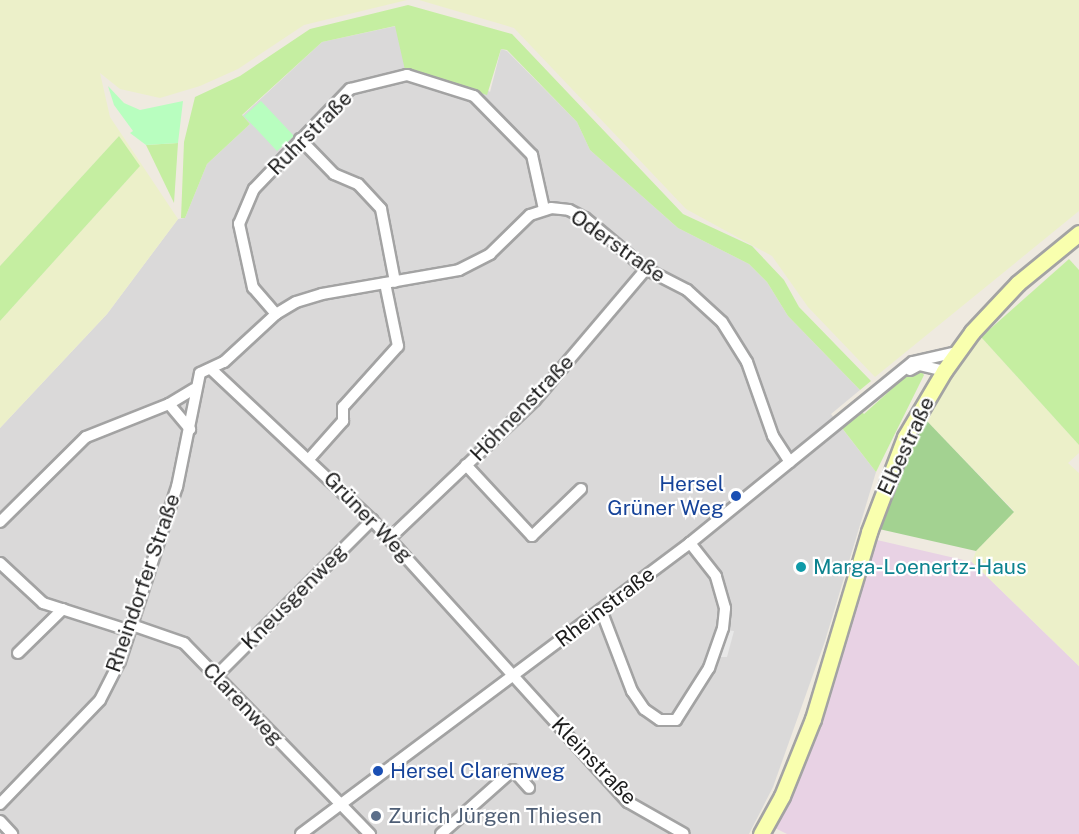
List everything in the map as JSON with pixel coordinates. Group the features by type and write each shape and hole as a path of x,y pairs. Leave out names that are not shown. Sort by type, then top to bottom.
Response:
{"main road":[{"name":"Elbestraße","path":"761,834 782,796 813,719 892,465 957,351 1011,291 1079,233"}],"street":[{"name":"Ruhrstraße","path":"276,314 253,288 239,224 254,189 350,88 406,75 474,96 532,154 544,209"},
{"path":"300,139 334,174 358,184 381,209 398,346 343,407 344,421 310,458"},
{"name":"Oderstraße","path":"211,369 276,314 322,294 390,283 470,265 490,254 519,223 544,209 569,210 579,215 646,269 700,300 738,344 773,436 790,462"},
{"name":"Höhnenstraße","path":"390,538 535,400 646,269"},
{"name":"Rheinstraße","path":"301,834 690,543 921,357 957,351"},
{"path":"904,372 919,365 944,371"},
{"path":"0,522 86,437 169,404 194,389 200,373 211,369"},
{"name":"Grüner Weg","path":"211,369 310,458 390,538 514,674"},
{"name":"Rheindorfer Straße","path":"0,804 100,700 131,628 177,487 190,429 194,389"},
{"path":"169,404 190,429"},
{"path":"466,465 532,536 581,489"},
{"name":"Kneusgenweg","path":"216,676 372,520"},
{"path":"601,610 632,691 644,709 660,720 676,720 709,668 725,613 716,576 690,543"},
{"name":"Clarenweg","path":"0,563 43,603 184,643 370,834"},
{"path":"18,653 63,609"},
{"name":"Kleinstraße","path":"514,674 628,802 684,834"},
{"path":"441,834 513,770 529,788"},
{"path":"0,820 12,834"}],"shaded area":[{"path":"396,26 490,92 501,49 507,51 577,122 590,150 678,228 749,264 767,282 788,316 860,390 831,414 876,472 825,641 773,787 749,834 0,834 0,428 107,314 178,219 185,218 207,164 250,124 242,116 322,42"},
{"path":"877,540 972,562 1079,666 1079,834 787,834 775,828 822,725"},
{"path":"725,630 734,631 727,657 718,657"}],"green space":[{"path":"0,0 407,0 304,25 238,69 200,86 160,98 120,89 100,73 110,117 178,219 107,314 0,428 0,321 140,166 119,136 0,266"},
{"path":"419,0 1079,0 1079,211 875,377 808,307 772,256 686,209 514,28"},
{"path":"408,5 512,34 683,214 752,246 784,280 799,307 871,381 860,390 788,316 767,282 749,264 678,228 590,150 577,122 507,50 501,49 487,95 405,70 395,26 322,42 242,115 250,124 207,164 185,218 181,218 184,142 195,97 240,76 310,29"},
{"path":"108,86 124,103 140,110 183,101 178,143 146,145 130,133 133,131 114,105"},
{"path":"261,101 294,136 277,151 244,116"},
{"path":"119,136 140,166 0,321 0,266"},
{"path":"178,143 174,203 146,145"},
{"path":"1069,259 1079,270 1079,445 981,337"},
{"path":"981,337 1079,445 1079,453 1068,463 1079,473 1079,666 972,562 976,551 1014,511 925,419 950,377"},
{"path":"921,371 924,375 876,472 842,428 862,412 864,414 905,377"},
{"path":"925,419 1014,512 976,551 879,529 898,470"}],"place":[{"name":"Hersel Grüner Weg","path":"736,496"},
{"name":"Marga-Loenertz-Haus","path":"801,567"},
{"name":"Hersel Clarenweg","path":"378,771"},
{"name":"Zurich Jürgen Thiesen","path":"376,816"}]}
